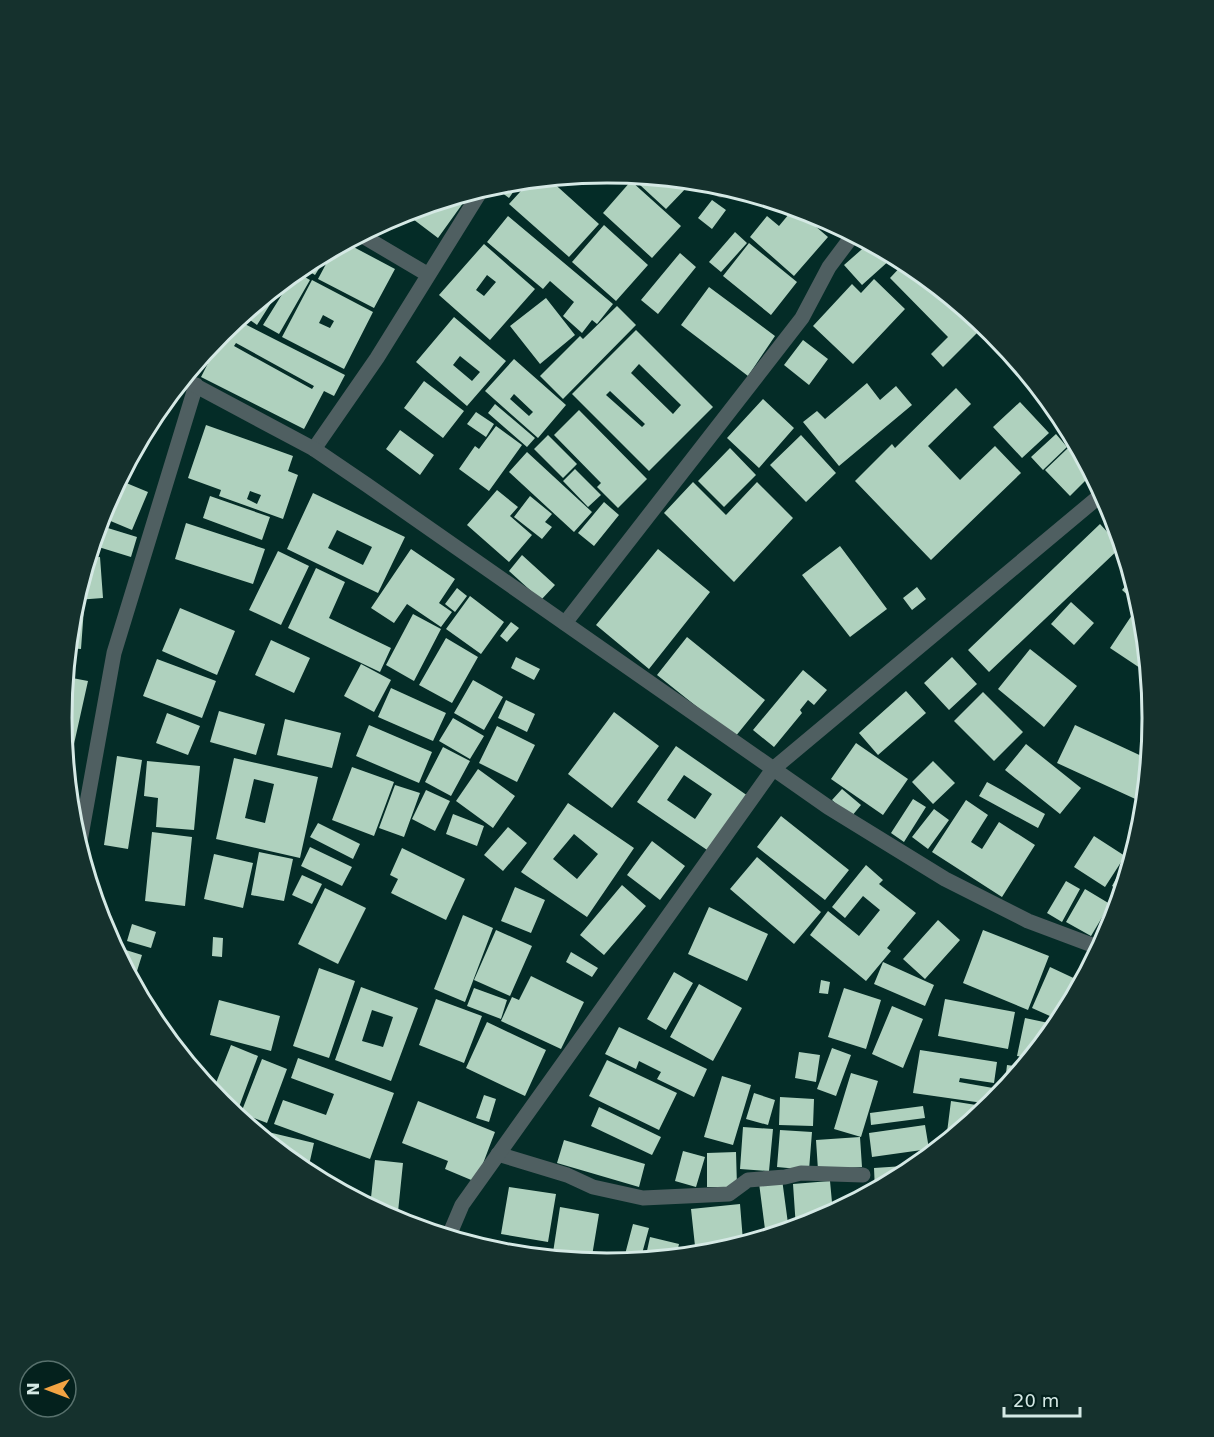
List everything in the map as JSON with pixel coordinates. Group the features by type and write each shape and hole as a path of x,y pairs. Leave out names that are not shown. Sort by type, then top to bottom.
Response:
{"street":[{"path":"314,449 377,358 474,201"},
{"path":"369,240 427,274"},
{"path":"565,623 802,318 829,267 848,241"},
{"path":"191,383 314,449 828,807 945,879 1028,921 1091,945"},
{"path":"83,826 114,652 187,388"},
{"path":"451,1230 462,1205 773,769 1095,500"},
{"path":"498,1154 567,1175 593,1187 643,1198 729,1194 748,1180 786,1177 801,1173 863,1175"}],"building":[{"path":"628,184 635,185 681,226 652,258 603,213"},
{"path":"640,185 677,188 685,189 666,209"},
{"path":"557,186 599,224 569,257 509,204 521,191"},
{"path":"513,192 509,198 504,194"},
{"path":"712,200 726,210 712,229 698,218"},
{"path":"462,204 438,238 414,220"},
{"path":"788,215 814,225 828,237 794,276 750,237 767,216 779,226"},
{"path":"508,216 613,304 597,324 592,320 582,333 563,316 574,302 550,281 543,289 487,242"},
{"path":"604,225 648,265 616,301 572,262"},
{"path":"735,232 747,243 721,272 709,262"},
{"path":"749,243 797,282 771,315 723,276"},
{"path":"484,244 535,289 490,340 439,295","holes":["487,275 496,282 484,296 476,290"]},
{"path":"354,247 395,269 374,308 318,279 326,264"},
{"path":"862,249 887,263 862,285 844,265"},
{"path":"680,253 696,267 658,314 641,300"},
{"path":"898,270 933,294 977,333 943,367 931,354 948,337 890,278"},
{"path":"305,277 310,280 279,334 263,325 283,292"},
{"path":"874,279 905,309 853,364 813,326 852,284 861,293"},
{"path":"312,280 373,312 344,369 282,337","holes":["323,315 334,321 330,328 319,323"]},
{"path":"709,287 775,336 748,376 681,325"},
{"path":"546,298 575,335 540,364 510,326"},
{"path":"272,301 257,325 250,320"},
{"path":"617,306 636,325 563,399 540,376 580,336 583,339"},
{"path":"454,317 506,361 467,406 416,362","holes":["460,356 480,372 472,381 453,365"]},
{"path":"245,324 345,375 334,396 324,391 304,429 201,377 209,362","holes":["236,343 314,386 312,389 234,346"]},
{"path":"636,330 713,407 649,471 572,394","holes":["639,364 681,405 673,414 631,373","610,391 645,424 642,427 606,395"]},
{"path":"803,340 828,359 809,385 784,365"},
{"path":"514,359 566,405 538,438 485,391","holes":["514,394 533,412 529,416 510,399"]},
{"path":"424,381 464,411 443,438 404,408"},
{"path":"867,383 880,400 896,386 912,405 839,466 803,422 817,411 825,419"},
{"path":"956,388 971,404 928,446 960,480 995,446 1021,473 931,560 855,481 892,444 895,448"},
{"path":"763,399 794,428 759,468 727,438"},
{"path":"1020,402 1049,433 1022,458 993,427"},
{"path":"495,404 535,438 527,447 488,413"},
{"path":"579,410 647,479 618,508 597,487 601,483 554,435"},
{"path":"476,412 494,424 486,437 467,424"},
{"path":"206,425 293,456 288,471 298,475 283,519 219,496 221,490 188,478","holes":["250,491 261,495 257,504 247,499"]},
{"path":"496,426 522,445 489,491 459,469 475,446 479,449"},
{"path":"400,430 434,455 420,475 386,449"},
{"path":"1056,434 1067,447 1043,470 1031,457"},
{"path":"548,435 577,464 563,478 534,449"},
{"path":"801,435 836,473 806,502 770,465"},
{"path":"730,448 756,475 724,507 698,481"},
{"path":"1068,448 1086,480 1070,496 1045,470"},
{"path":"527,452 592,512 574,532 509,472"},
{"path":"575,469 601,495 588,507 563,481"},
{"path":"693,482 726,515 757,482 793,518 734,582 664,513"},
{"path":"127,483 148,492 132,530 110,521"},
{"path":"497,490 518,507 510,516 532,535 509,562 467,525"},
{"path":"313,493 405,537 378,593 287,549","holes":["337,530 372,547 363,565 328,548"]},
{"path":"210,496 270,517 262,540 203,518"},
{"path":"530,496 552,514 545,522 552,527 542,539 514,517"},
{"path":"604,502 619,515 594,546 578,533"},
{"path":"186,523 265,549 253,584 175,559"},
{"path":"1100,524 1109,534 1116,552 989,672 968,650"},
{"path":"108,528 137,537 131,557 100,547"},
{"path":"840,546 887,609 850,637 802,575"},
{"path":"411,549 455,579 439,603 452,612 441,627 407,604 394,623 371,608"},
{"path":"658,549 710,592 649,669 596,625"},
{"path":"278,551 309,566 281,625 249,610"},
{"path":"522,555 555,585 541,600 509,571"},
{"path":"97,557 100,557 103,598 85,599 90,580"},
{"path":"316,568 345,582 329,618 391,648 380,672 288,628"},
{"path":"917,587 926,599 912,610 903,598"},
{"path":"457,588 467,596 455,612 445,604"},
{"path":"470,596 504,622 481,654 446,629"},
{"path":"1071,602 1094,623 1074,645 1051,624"},
{"path":"83,608 84,608 81,649 77,649"},
{"path":"180,608 235,631 217,675 162,651"},
{"path":"413,614 441,629 414,681 386,665"},
{"path":"1132,615 1139,667 1110,648"},
{"path":"511,622 519,628 507,642 500,636"},
{"path":"687,637 765,700 735,737 657,675"},
{"path":"446,638 478,657 452,703 419,685"},
{"path":"271,640 310,658 294,693 255,675"},
{"path":"1030,649 1077,686 1044,727 998,689"},
{"path":"516,657 540,669 534,680 511,668"},
{"path":"952,657 977,684 949,710 924,683"},
{"path":"157,659 216,681 202,718 143,696"},
{"path":"361,664 391,680 374,712 344,696"},
{"path":"803,670 827,690 814,705 808,700 800,710 802,713 774,747 753,730"},
{"path":"74,678 88,681 73,749"},
{"path":"473,680 503,697 484,730 454,713"},
{"path":"391,688 446,713 433,741 378,717"},
{"path":"906,691 926,713 878,755 859,733"},
{"path":"983,692 1023,732 994,761 954,721"},
{"path":"506,700 535,714 527,732 498,718"},
{"path":"219,711 265,724 256,755 210,742"},
{"path":"614,712 659,746 612,808 568,774"},
{"path":"167,713 200,726 188,755 156,743"},
{"path":"453,718 484,736 470,759 439,741"},
{"path":"285,719 341,733 332,768 277,755"},
{"path":"369,725 432,752 419,783 356,756"},
{"path":"1075,725 1141,756 1135,799 1057,763"},
{"path":"497,726 535,745 517,782 479,763"},
{"path":"856,743 908,779 883,815 831,779"},
{"path":"1026,744 1081,788 1060,814 1005,770"},
{"path":"676,746 748,796 710,852 637,802","holes":["684,775 712,794 695,819 667,800"]},
{"path":"443,747 470,761 451,796 425,782"},
{"path":"117,756 142,760 128,849 104,845"},
{"path":"234,758 318,777 300,858 216,839","holes":["254,779 274,784 265,823 245,818"]},
{"path":"147,761 200,766 194,830 156,827 158,798 144,796"},
{"path":"933,761 955,783 933,804 912,782"},
{"path":"352,767 394,782 374,836 332,820"},
{"path":"478,769 515,796 493,828 456,801"},
{"path":"987,782 1045,814 1038,828 979,796"},
{"path":"395,785 420,793 404,837 379,828"},
{"path":"842,789 861,805 851,817 832,800"},
{"path":"426,790 450,801 435,831 412,819"},
{"path":"913,799 926,807 904,842 891,833"},
{"path":"966,800 988,815 971,842 982,849 999,822 1035,845 1002,897 932,852"},
{"path":"568,803 634,848 587,917 521,872","holes":["574,834 598,854 577,879 553,859"]},
{"path":"934,809 949,820 928,849 912,837"},
{"path":"453,814 484,826 477,846 446,834"},
{"path":"781,816 849,870 825,900 757,847"},
{"path":"318,823 360,844 353,859 310,837"},
{"path":"508,827 527,843 503,871 484,855"},
{"path":"152,832 192,837 185,906 145,901"},
{"path":"1094,836 1124,856 1105,887 1074,867"},
{"path":"652,841 685,866 660,900 627,875"},
{"path":"310,847 352,867 342,886 301,866"},
{"path":"402,848 465,879 446,920 391,893 398,879 390,875"},
{"path":"259,852 293,859 284,901 251,895"},
{"path":"214,854 253,863 243,908 204,899"},
{"path":"757,857 821,912 794,944 730,889"},
{"path":"866,865 883,880 879,884 916,913 887,948 891,951 866,981 810,935 828,911 859,936 880,910 863,896 845,918 832,907"},
{"path":"1119,873 1115,888 1112,886"},
{"path":"302,875 322,884 312,904 292,895"},
{"path":"1066,881 1080,889 1062,922 1047,913"},
{"path":"622,885 646,906 604,955 580,935"},
{"path":"515,887 545,900 531,933 501,921"},
{"path":"325,888 366,908 338,964 298,944"},
{"path":"1085,889 1109,903 1091,936 1066,922"},
{"path":"709,907 768,934 747,981 688,954"},
{"path":"463,915 493,928 465,1002 434,989"},
{"path":"938,920 960,940 925,979 903,959"},
{"path":"132,924 156,932 151,948 127,941"},
{"path":"496,930 532,946 510,996 474,980"},
{"path":"983,930 1049,956 1028,1010 963,983"},
{"path":"213,937 223,938 222,957 212,956"},
{"path":"125,950 142,955 137,972"},
{"path":"571,952 598,968 592,977 566,962"},
{"path":"883,962 934,985 925,1006 874,984"},
{"path":"1050,967 1074,978 1051,1017 1032,1008"},
{"path":"319,968 355,981 329,1058 293,1046"},
{"path":"674,972 693,983 666,1030 647,1019"},
{"path":"531,976 584,1002 561,1049 501,1021 512,997 519,1000"},
{"path":"821,980 830,982 828,994 819,993"},
{"path":"699,984 742,1008 713,1061 670,1037"},
{"path":"361,987 418,1008 391,1081 335,1060","holes":["372,1010 393,1017 383,1047 362,1041"]},
{"path":"474,988 507,1000 501,1019 467,1006"},
{"path":"844,988 881,1000 866,1049 828,1037"},
{"path":"436,999 482,1016 464,1063 419,1045"},
{"path":"945,999 1015,1012 1008,1049 938,1036"},
{"path":"219,1000 280,1016 271,1051 210,1035"},
{"path":"892,1006 923,1019 903,1068 872,1054"},
{"path":"1025,1018 1047,1023 1021,1057 1017,1056"},
{"path":"487,1022 546,1050 525,1096 466,1068"},
{"path":"619,1027 707,1069 694,1097 657,1079 661,1072 639,1061 636,1069 605,1054"},
{"path":"231,1045 258,1056 239,1107 216,1083"},
{"path":"832,1048 851,1055 836,1096 817,1089"},
{"path":"920,1050 997,1062 994,1083 960,1078 959,1082 993,1088 979,1102 913,1093"},
{"path":"799,1052 820,1055 816,1082 795,1078"},
{"path":"298,1058 394,1093 370,1159 274,1124 283,1100 326,1115 334,1094 291,1078"},
{"path":"262,1059 287,1069 267,1123 249,1116 242,1110"},
{"path":"607,1060 677,1093 659,1130 589,1096"},
{"path":"1007,1065 1013,1066 1009,1071 1006,1074"},
{"path":"851,1073 878,1081 861,1137 834,1129"},
{"path":"722,1076 751,1085 733,1145 704,1137"},
{"path":"754,1093 775,1100 768,1125 746,1119"},
{"path":"484,1095 496,1099 489,1122 476,1118"},
{"path":"780,1097 814,1099 813,1126 779,1125"},
{"path":"418,1101 495,1132 476,1182 445,1169 448,1161 402,1143"},
{"path":"951,1101 977,1105 960,1121 947,1132"},
{"path":"923,1106 925,1118 871,1125 870,1113"},
{"path":"599,1107 661,1137 652,1155 591,1126"},
{"path":"925,1125 929,1146 923,1150 872,1157 869,1133"},
{"path":"743,1127 773,1129 769,1171 740,1169"},
{"path":"780,1130 812,1132 809,1170 777,1167"},
{"path":"268,1132 314,1143 310,1163 281,1143"},
{"path":"860,1137 862,1167 818,1170 816,1140"},
{"path":"564,1140 645,1164 639,1187 557,1163"},
{"path":"683,1151 705,1157 696,1187 675,1181"},
{"path":"736,1152 737,1187 707,1187 707,1153"},
{"path":"375,1160 403,1163 398,1211 371,1198"},
{"path":"899,1166 875,1182 874,1168"},
{"path":"782,1179 788,1222 765,1229 759,1183"},
{"path":"830,1181 832,1204 795,1219 793,1184"},
{"path":"509,1187 556,1194 548,1242 501,1234"},
{"path":"740,1204 743,1236 695,1246 691,1209"},
{"path":"560,1207 599,1214 592,1253 553,1250"},
{"path":"633,1224 649,1228 642,1252 625,1253"},
{"path":"650,1237 679,1244 678,1249 647,1252"}]}
